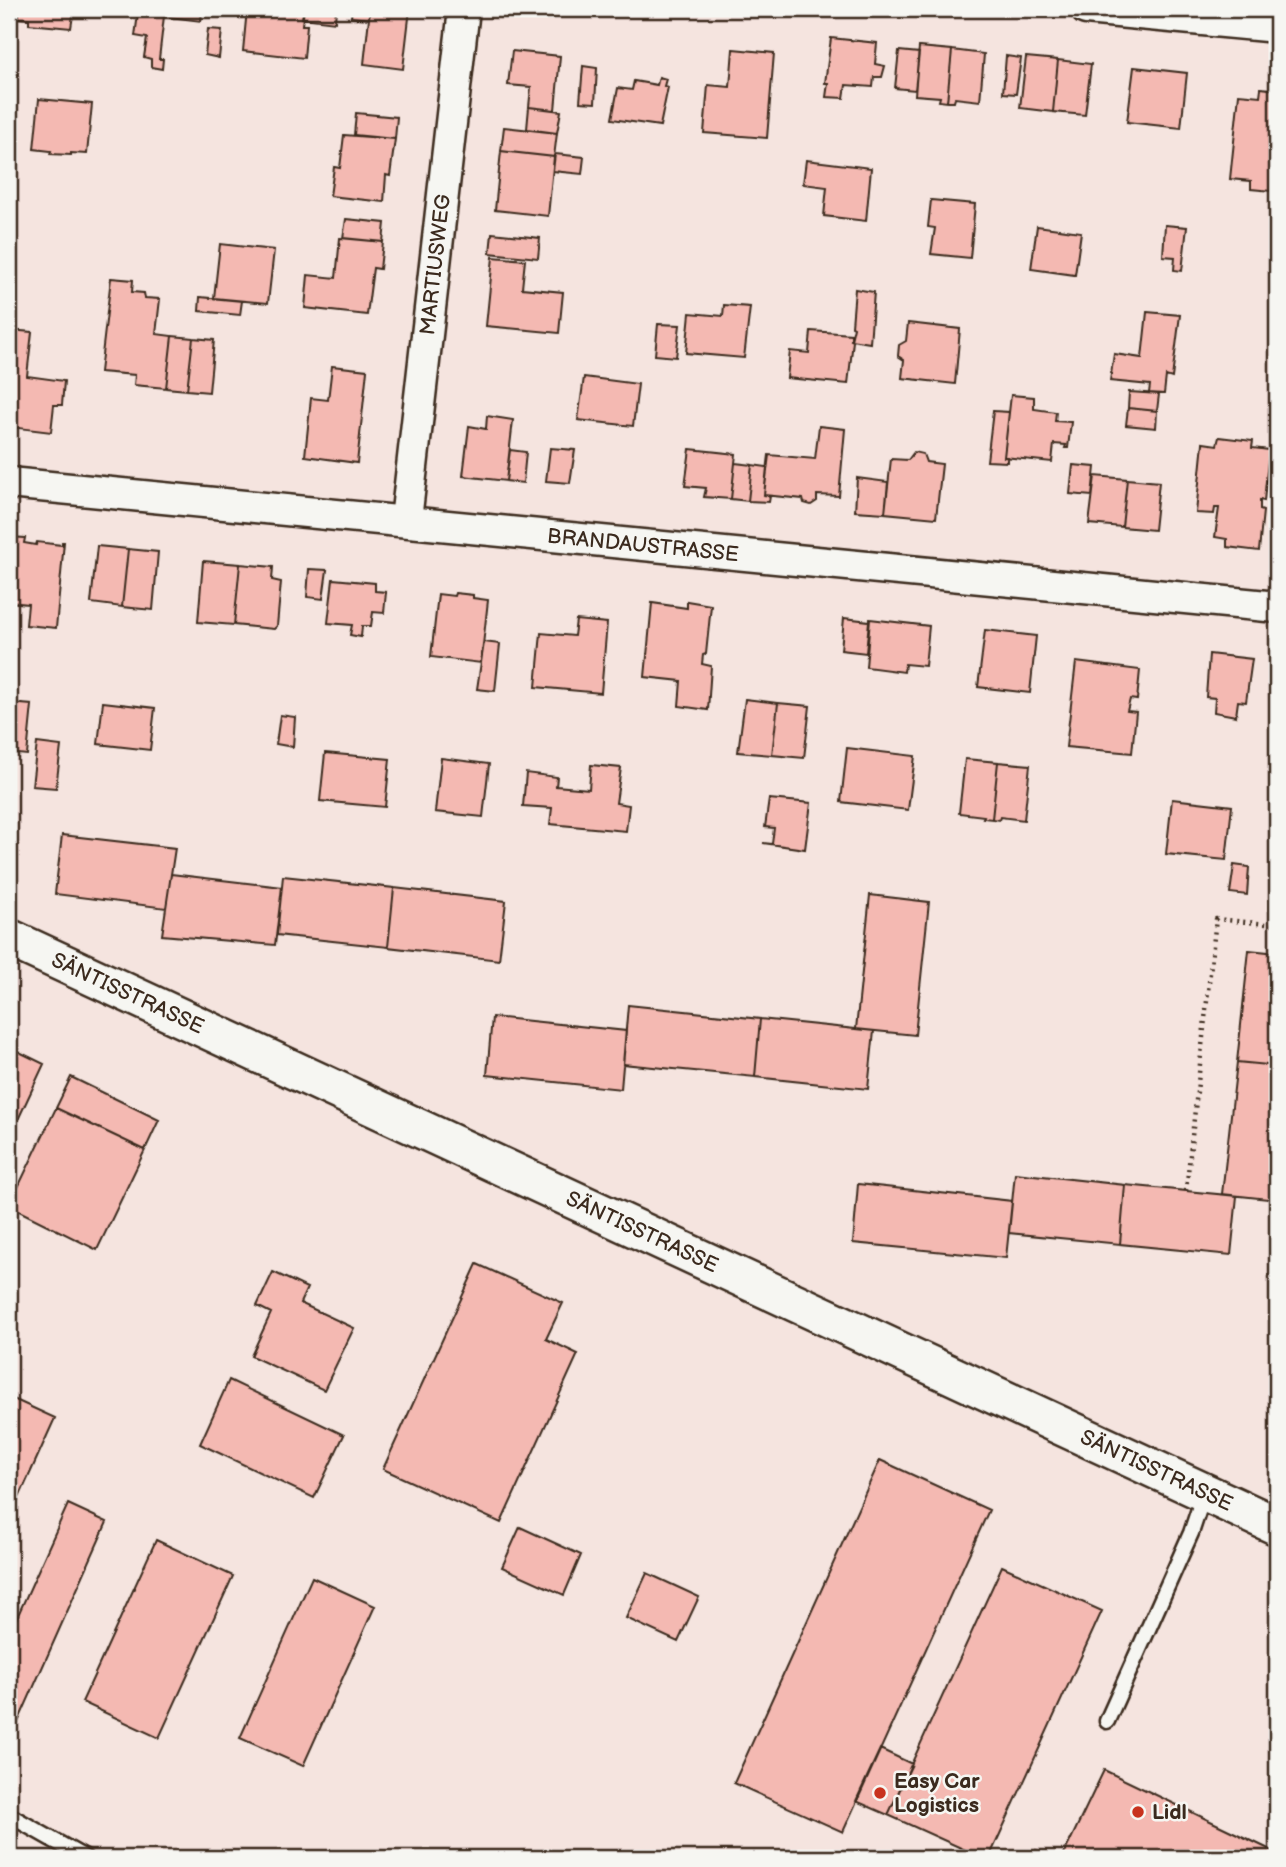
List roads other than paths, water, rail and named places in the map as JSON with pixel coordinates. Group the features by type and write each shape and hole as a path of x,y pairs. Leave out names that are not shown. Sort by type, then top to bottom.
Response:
{"street":[{"name":"MARTIUSWEG","path":"406,520 464,9"},
{"path":"1086,9 1277,27"},
{"name":"BRANDAUSTRASSE","path":"9,482 1277,607"},
{"name":"SÄNTISSTRASSE","path":"9,938 1277,1525"}],"lane":[{"path":"1107,1721 1191,1533 1204,1493"},
{"path":"9,1815 62,1853 85,1858"}],"place":[{"name":"Easy Car Logistics","path":"880,1793"},
{"name":"Lidl","path":"1138,1812"}]}
